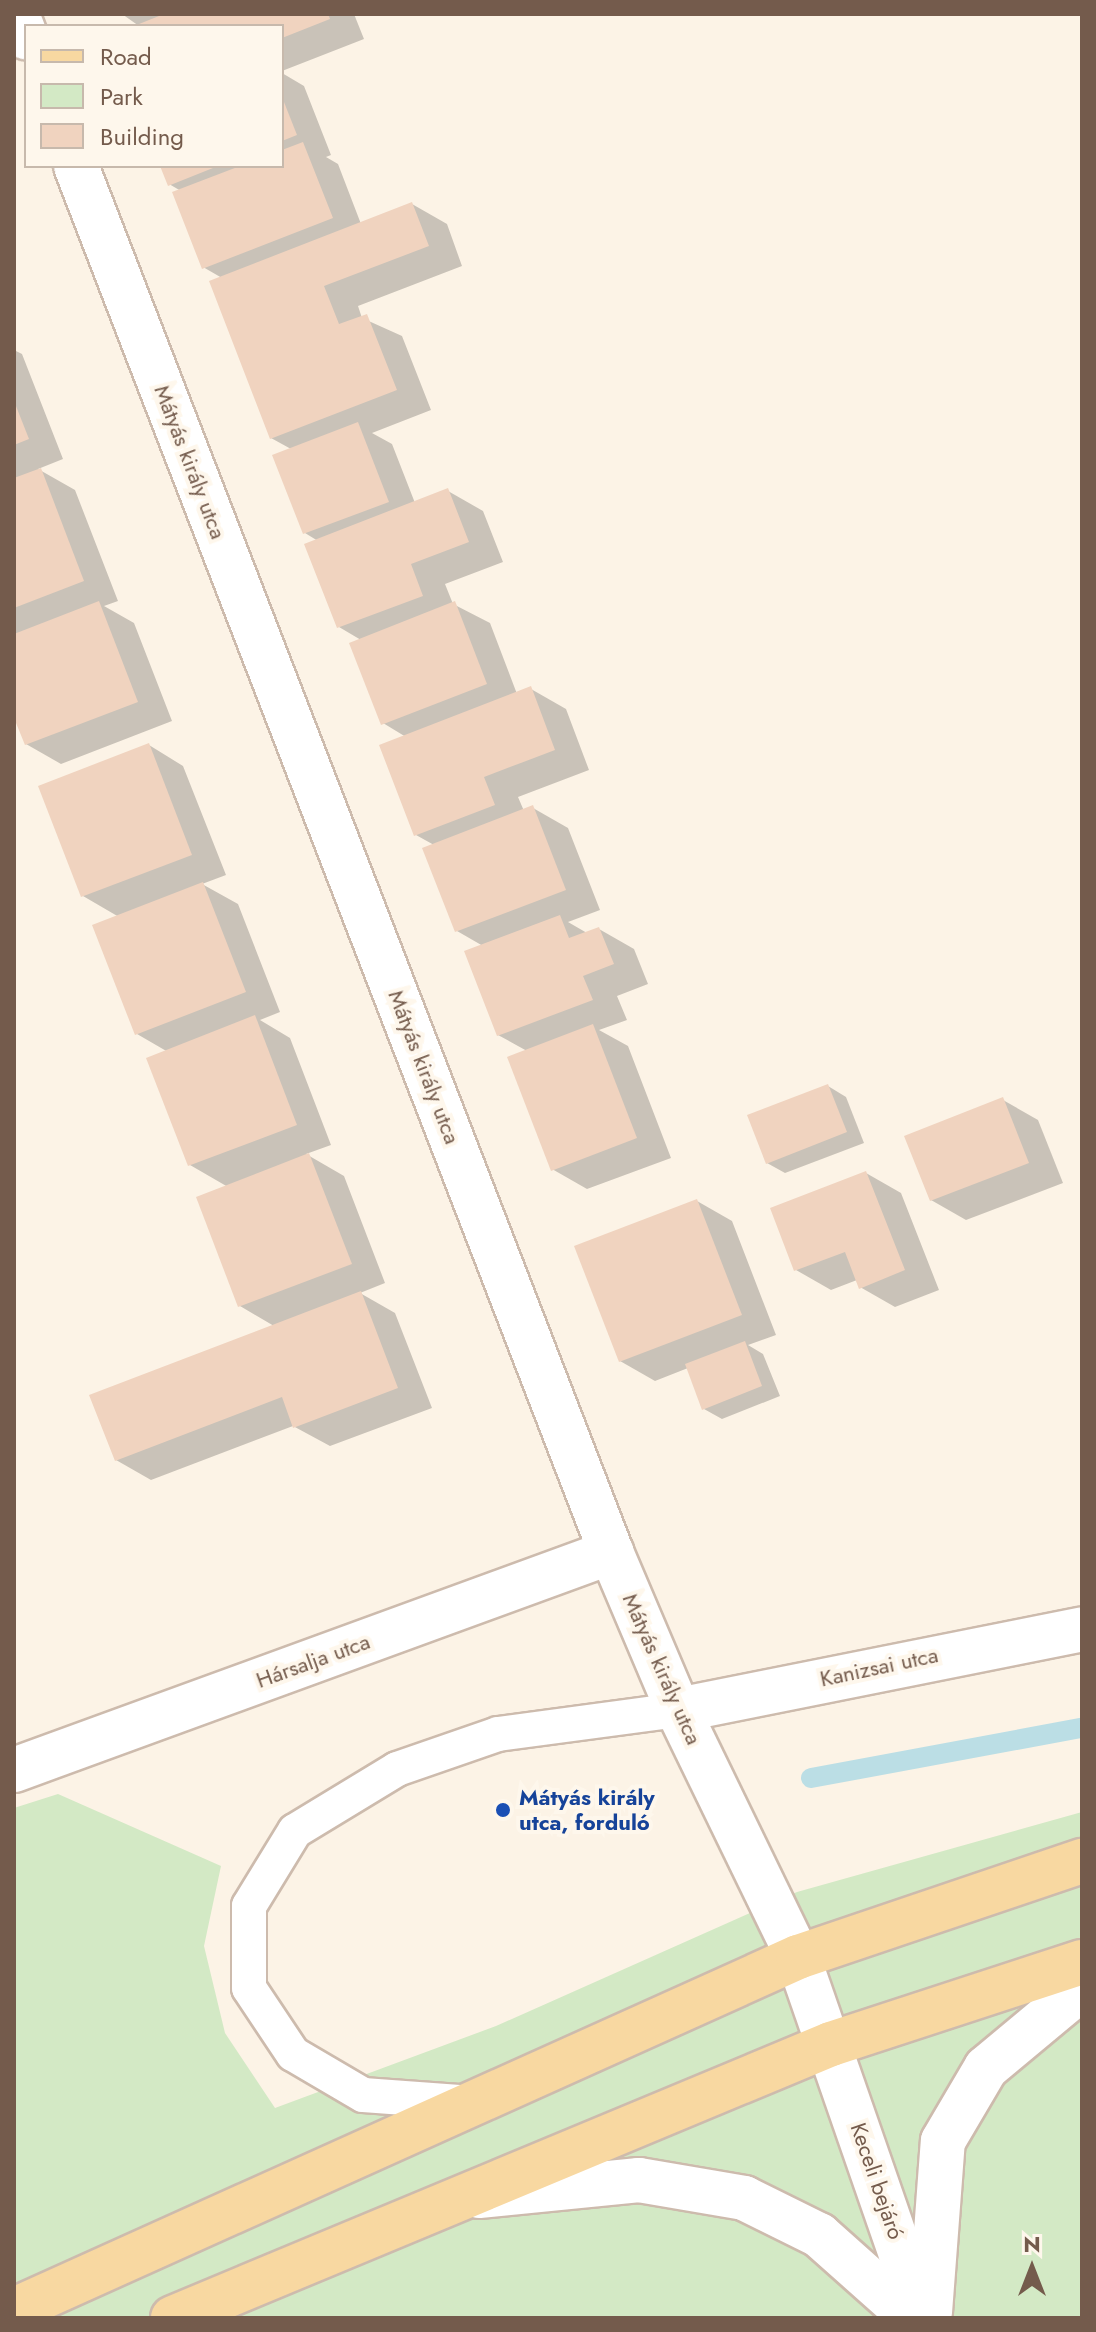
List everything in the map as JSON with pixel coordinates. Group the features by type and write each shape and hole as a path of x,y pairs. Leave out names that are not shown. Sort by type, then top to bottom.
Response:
{"main road":[{"path":"14,2310 481,2103 798,1957 1082,1861"},
{"path":"173,2318 831,2044 1082,1962"}],"street":[{"name":"Mátyás király utca","path":"77,168 611,1552 678,1710 798,1957 831,2044"},
{"name":"Hársalja utca","path":"14,1770 611,1552"},
{"name":"Kanizsai utca","path":"678,1710 1003,1641 1082,1629"},
{"path":"926,2318 943,2141 986,2068 1082,1988"},
{"name":"Keceli bejáró","path":"831,2044 926,2318"},
{"path":"469,2197 639,2180 744,2198 819,2235 912,2318"}],"lane":[{"path":"481,2103 363,2095 293,2054 249,1988 249,1906 295,1831 397,1769 498,1734 678,1710"}],"green space":[{"path":"58,1794 221,1866 204,1946 225,2033 275,2108 496,2026 797,1892 1082,1812 1082,2318 14,2318 14,1808"}],"building":[{"path":"164,14 328,14 330,19 284,37 284,24 139,24"},
{"path":"284,102 297,135 284,140"},
{"path":"303,142 333,218 202,269 172,192 235,168 284,168 284,149"},
{"path":"161,168 213,168 168,186"},
{"path":"412,202 429,246 324,286 339,324 367,314 397,390 270,439 209,281"},
{"path":"14,401 29,439 14,445"},
{"path":"358,422 389,502 303,534 272,455"},
{"path":"41,468 84,581 14,608 14,478"},
{"path":"448,488 469,542 411,564 423,596 337,628 304,544"},
{"path":"99,601 138,702 25,745 14,718 14,634"},
{"path":"455,601 487,684 381,725 349,643"},
{"path":"531,686 555,750 484,777 495,805 414,836 379,745"},
{"path":"149,743 192,855 81,897 38,786"},
{"path":"533,805 566,890 455,932 422,848"},
{"path":"203,882 246,992 135,1035 92,925"},
{"path":"560,915 569,938 599,927 614,964 583,976 593,1000 497,1036 464,951"},
{"path":"255,1015 297,1125 188,1166 146,1058"},
{"path":"593,1024 637,1138 551,1171 507,1057"},
{"path":"828,1084 847,1132 766,1164 747,1115"},
{"path":"1003,1097 1029,1163 930,1201 904,1136"},
{"path":"309,1153 352,1264 238,1307 196,1197"},
{"path":"866,1171 905,1270 859,1289 845,1252 794,1271 770,1208"},
{"path":"697,1199 742,1315 619,1362 574,1246"},
{"path":"361,1291 398,1388 293,1428 282,1397 115,1461 89,1395"},
{"path":"745,1341 762,1386 702,1410 685,1364"}],"waterway":[{"path":"811,1778 1082,1728"}],"place":[{"name":"Mátyás király utca, forduló","path":"503,1810"}]}
